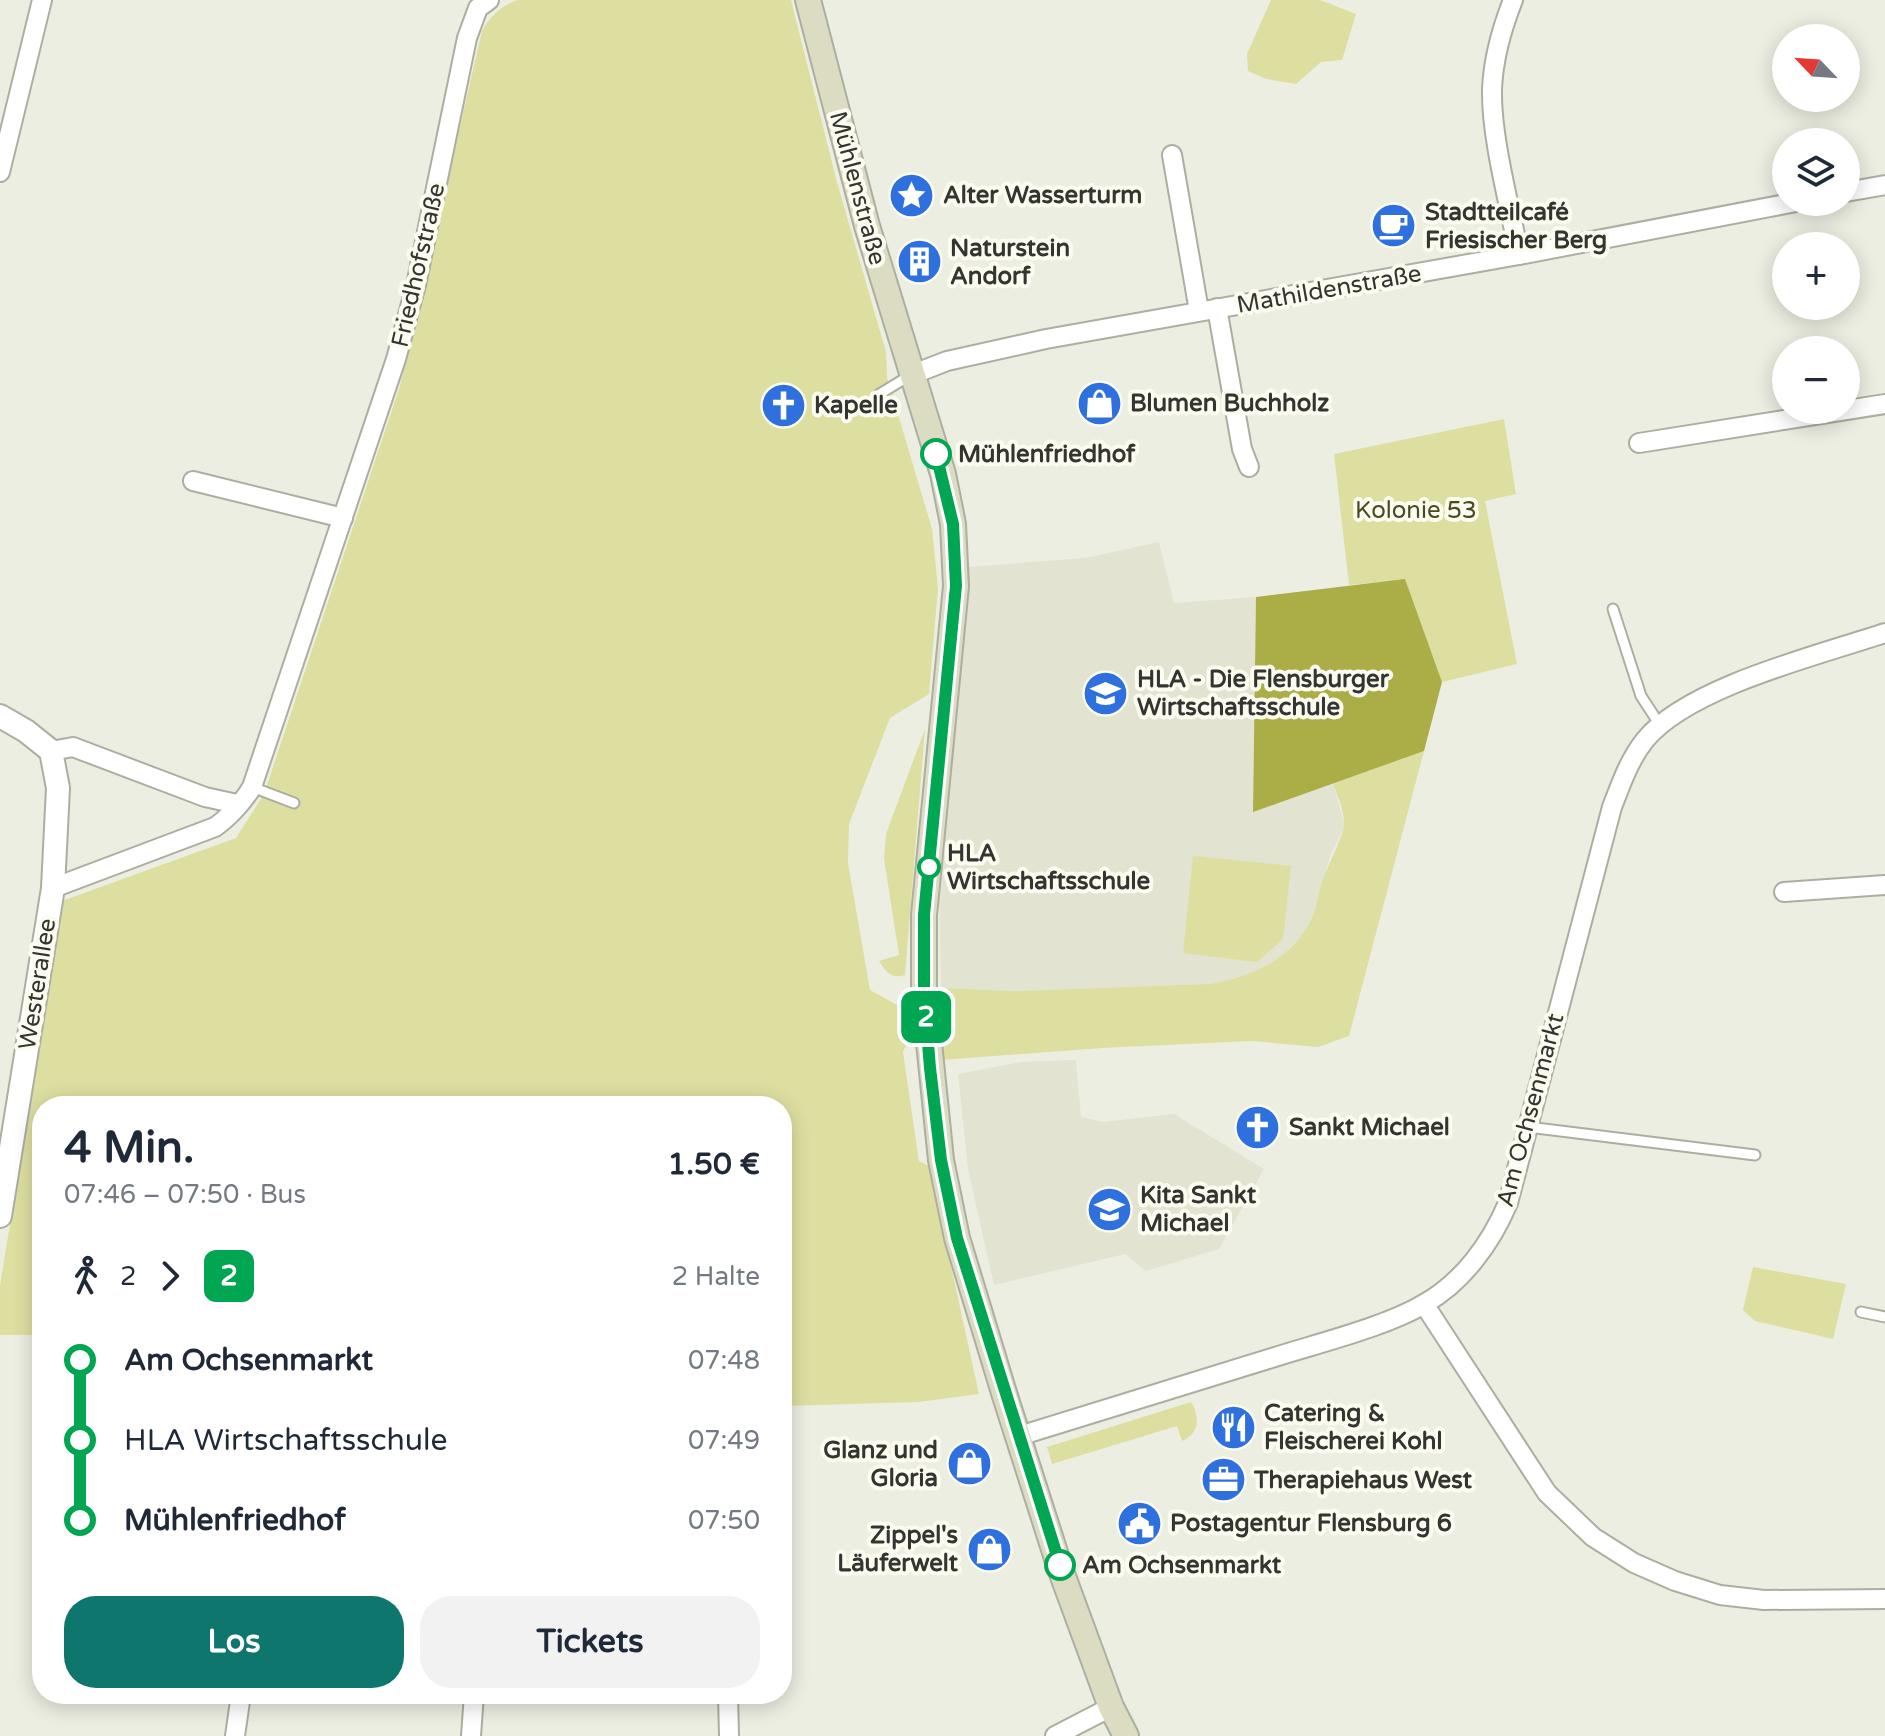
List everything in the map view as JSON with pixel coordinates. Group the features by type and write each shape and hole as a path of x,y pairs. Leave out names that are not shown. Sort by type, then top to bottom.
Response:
{"main road":[{"name":"Mühlenstraße","path":"808,0 867,226 943,474 953,524 956,586 924,915 924,994 941,1160 957,1238 1061,1571 1111,1707 1126,1736"}],"street":[{"path":"0,172 42,0"},
{"path":"1513,0 1495,59 1492,91 1519,255"},
{"name":"Friedhofstraße","path":"53,888 215,827 230,816 252,787 378,417 416,285 467,38 480,3"},
{"path":"1172,155 1242,449 1249,467"},
{"path":"1860,189 1885,185"},
{"name":"Mathildenstraße","path":"911,375 961,358 1772,207"},
{"path":"1639,443 1885,404"},
{"path":"193,481 343,518"},
{"name":"Am Ochsenmarkt","path":"1019,1436 1323,1342 1424,1304 1466,1269 1483,1250 1508,1203 1612,807 1635,755 1660,725 1700,698 1885,633"},
{"path":"0,716 51,751 73,747 205,797 237,804"},
{"name":"Westerallee","path":"0,1216 53,888 58,788 51,751"},
{"path":"1784,892 1885,885"},
{"path":"1424,1304 1547,1493 1593,1537 1648,1569 1720,1595 1764,1600 1885,1599"},
{"path":"235,1736 240,1704"},
{"path":"471,1736 473,1704"},
{"path":"728,1704 729,1736"},
{"path":"1055,1736 1111,1707"}],"lane":[{"path":"878,395 911,375"},
{"path":"1613,609 1641,696 1660,725"},
{"path":"252,787 294,803"},
{"path":"1528,1127 1755,1155"},
{"path":"1861,1312 1885,1317"}],"shaded area":[{"name":"HLA - Die Flensburger Wirtschaftsschule","path":"1159,542 1174,603 1256,597 1253,811 1333,783 1345,826 1331,854 1313,914 1303,934 1283,955 1258,971 1234,980 1208,984 1014,991 941,988 939,893 969,567 1085,558"},
{"path":"1405,579 1442,682 1424,751 1253,812 1256,597"},
{"name":"Kita Sankt Michael","path":"1076,1060 1081,1117 1103,1122 1174,1114 1264,1169 1219,1249 1146,1271 1125,1254 994,1285 968,1169 958,1074 1021,1062"}],"green space":[{"name":"Mühlenfriedhof","path":"517,0 791,0 837,182 886,352 887,377 932,529 938,588 929,694 890,718 849,824 848,863 870,990 908,1011 909,1039 903,1052 919,1161 929,1166 979,1394 919,1402 792,1406 792,1096 32,1096 32,1335 0,1335 0,1286 62,901 236,838 264,794 400,386 482,31 496,12"},
{"path":"1271,0 1320,0 1356,14 1342,60 1321,62 1296,84 1266,79 1248,71 1247,54"},
{"name":"Kolonie 53","path":"1504,419 1516,494 1485,501 1517,664 1442,682 1405,580 1349,585 1334,454"},
{"path":"925,729 905,975 896,976 887,972 879,961 899,955 884,859 886,834"},
{"path":"1424,751 1349,1036 1318,1047 1252,1041 941,1060 941,988 1014,991 1208,984 1240,977 1269,964 1294,944 1314,913 1322,882 1344,825 1333,783"},
{"path":"1193,856 1291,866 1283,939 1257,962 1183,953"},
{"path":"1753,1267 1846,1284 1833,1339 1755,1321 1743,1310"},
{"path":"1191,1402 1197,1424 1192,1434 1182,1441 1177,1426 1052,1464 1047,1447"}],"bus line":[{"name":"2","path":"936,454 953,524 956,586 924,915 924,994 930,1068 941,1160 957,1238 1060,1565"}],"place":[{"name":"Alter Wasserturm","path":"912,195"},
{"name":"Stadtteilcafé Friesischer Berg","path":"1394,226"},
{"name":"Naturstein Andorf","path":"919,262"},
{"name":"Blumen Buchholz","path":"1099,403"},
{"name":"Kapelle","path":"783,405"},
{"name":"Mühlenfriedhof","path":"936,454"},
{"name":"HLA - Die Flensburger Wirtschaftsschule","path":"1106,693"},
{"name":"HLA Wirtschaftsschule","path":"929,867"},
{"name":"Sankt Michael","path":"1258,1127"},
{"name":"Kita Sankt Michael","path":"1109,1209"},
{"name":"Catering & Fleischerei Kohl","path":"1233,1427"},
{"name":"Glanz und Gloria","path":"969,1464"},
{"name":"Therapiehaus West","path":"1223,1480"},
{"name":"Postagentur Flensburg 6","path":"1139,1523"},
{"name":"Zippel's Läuferwelt","path":"989,1549"},
{"name":"Am Ochsenmarkt","path":"1060,1565"}]}
